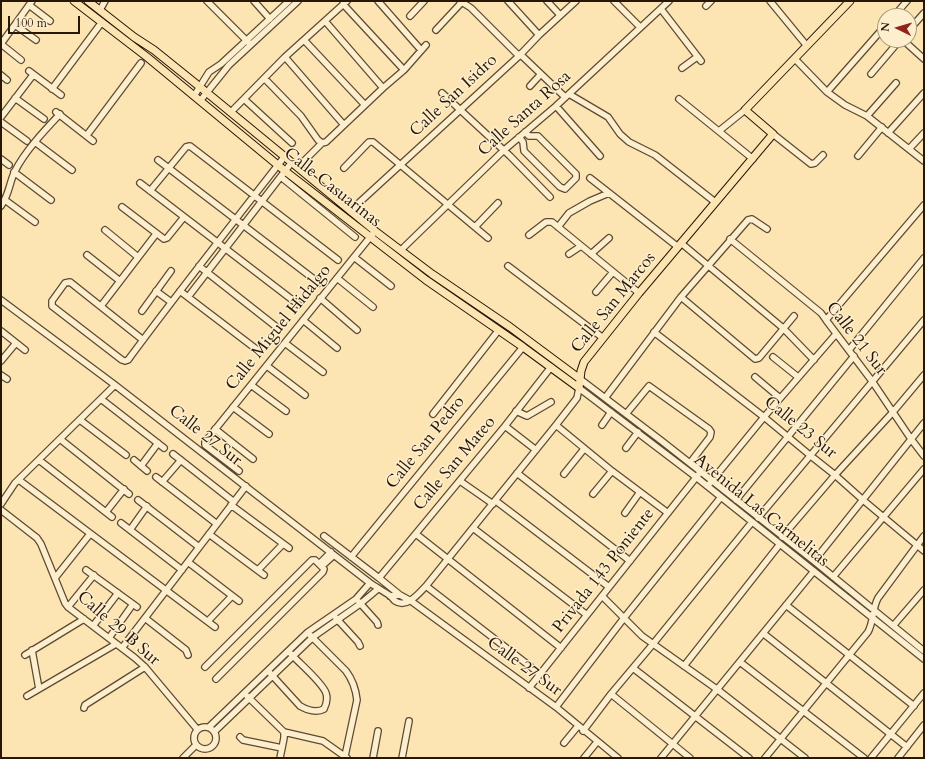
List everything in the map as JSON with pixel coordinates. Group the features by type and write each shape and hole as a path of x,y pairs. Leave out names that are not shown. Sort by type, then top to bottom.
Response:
{"main road":[{"name":"Calle Casuarinas","path":"74,1 197,98 278,165 283,174 373,234 401,250 432,274 510,327 580,379"},
{"name":"Calle Casuarinas","path":"88,1 134,37 154,50 295,164 350,211 373,234 426,280 523,347 579,388"},
{"path":"773,134 745,110 850,1"},
{"name":"Calle San Marcos","path":"579,388 584,362 639,293 773,134"}],"street":[{"path":"100,10 106,1"},
{"path":"208,1 249,43"},
{"path":"254,1 270,19"},
{"path":"197,98 207,92 270,19 289,1"},
{"path":"197,98 200,87 209,72 249,43 298,1"},
{"path":"378,1 421,50"},
{"path":"410,16 424,1"},
{"path":"508,1 539,35"},
{"path":"547,1 560,15"},
{"name":"Calle San Isidro","path":"350,211 520,55 539,35 576,1"},
{"path":"614,1 640,27"},
{"name":"Calle Santa Rosa","path":"401,250 503,150 556,106 669,1"},
{"path":"706,6 711,1"},
{"path":"770,1 807,46"},
{"path":"21,60 1,44 31,3 50,21"},
{"path":"231,112 304,40 345,3 404,70"},
{"path":"436,30 467,3 520,55 567,96 608,117 620,134 628,142 655,155 715,202"},
{"path":"661,9 699,59 682,68"},
{"path":"917,21 924,13"},
{"path":"325,21 383,88"},
{"path":"52,89 102,22"},
{"path":"15,25 36,40"},
{"path":"827,92 877,35"},
{"path":"304,40 365,105"},
{"path":"188,297 283,174 322,143 326,142 404,70 426,46"},
{"path":"871,74 894,48"},
{"path":"911,48 924,58"},
{"path":"286,58 344,125"},
{"path":"795,58 827,92 867,116 924,161"},
{"path":"87,135 141,64"},
{"path":"213,69 218,71 220,75 219,78"},
{"path":"1,117 16,98 31,73 61,95"},
{"path":"530,86 541,74"},
{"path":"1,75 7,80"},
{"path":"205,78 209,84 214,84"},
{"path":"265,79 301,116 318,140 322,143"},
{"path":"867,116 896,83"},
{"path":"442,93 510,156 550,197"},
{"path":"888,133 924,93"},
{"path":"16,98 44,119"},
{"path":"679,99 752,158"},
{"path":"244,100 292,143"},
{"path":"556,106 600,156"},
{"path":"719,131 745,110"},
{"path":"1,206 6,200 14,172 58,113 93,141"},
{"path":"1,122 26,141"},
{"path":"858,156 882,127"},
{"path":"519,137 523,142 524,151 560,187 565,189 576,178 576,174 538,136 529,136 525,132"},
{"path":"909,149 924,133"},
{"path":"773,134 811,164 815,164 824,155"},
{"path":"344,168 371,141 488,238"},
{"path":"35,142 72,170"},
{"path":"150,191 188,146 338,260"},
{"path":"143,340 68,281 65,282 52,301 52,306 122,360 128,360 143,340 171,302 285,156"},
{"path":"1,159 9,165"},
{"path":"158,160 319,283"},
{"path":"14,172 51,200"},
{"path":"283,174 355,237"},
{"path":"590,178 708,265 783,328 814,360"},
{"path":"140,183 299,305"},
{"path":"558,227 569,213 590,201 609,193"},
{"path":"6,200 35,222"},
{"path":"475,227 498,203"},
{"path":"826,320 924,205"},
{"path":"122,208 162,239 166,238 184,217"},
{"path":"605,398 681,297 749,219 767,229"},
{"path":"529,235 548,221 558,227 639,293"},
{"path":"105,230 138,257"},
{"path":"101,306 156,234"},
{"name":"Calle Miguel Hidalgo","path":"239,471 204,443 373,234"},
{"path":"591,254 609,238"},
{"name":"Calle 21 Sur","path":"730,239 821,313 854,356 924,456"},
{"path":"569,254 581,246"},
{"path":"87,255 120,281"},
{"path":"354,257 391,286"},
{"path":"849,350 924,258"},
{"path":"199,266 280,329"},
{"path":"508,266 603,338"},
{"path":"142,311 171,271"},
{"path":"596,292 613,272"},
{"path":"337,278 373,307"},
{"path":"156,291 171,302"},
{"path":"180,291 260,352"},
{"path":"681,297 755,359 759,358 794,316"},
{"path":"320,298 358,330"},
{"name":"Calle 27 Sur","path":"1,300 115,385 378,589 400,603 411,601"},
{"path":"303,320 337,348"},
{"path":"758,518 924,320"},
{"path":"1,331 25,350"},
{"path":"433,414 498,331"},
{"name":"Calle 23 Sur","path":"654,332 835,474 863,500 924,550"},
{"path":"707,486 780,398 836,334"},
{"path":"1,361 16,343"},
{"path":"285,343 323,372"},
{"name":"Calle San Pedro","path":"351,557 523,347"},
{"path":"736,500 854,356"},
{"path":"773,357 798,377"},
{"path":"267,366 305,395"},
{"name":"Calle San Mateo","path":"379,578 506,426 551,367"},
{"path":"1,375 7,379"},
{"path":"782,537 835,474 893,412 924,375"},
{"path":"755,377 780,398"},
{"name":"Avenida Las Carmelitas","path":"580,379 712,480 924,651"},
{"path":"1,504 19,480 115,385"},
{"path":"251,385 286,411"},
{"path":"626,414 649,386 709,429 711,432 710,436 690,463"},
{"name":"Avenida Las Carmelitas","path":"579,388 722,497 924,659"},
{"name":"Calle San Marcos","path":"411,601 426,586 556,425 576,398 579,388"},
{"path":"101,399 164,448"},
{"path":"516,412 528,416 551,402"},
{"path":"233,407 268,434"},
{"path":"602,425 611,412"},
{"path":"80,420 126,455"},
{"path":"814,561 924,423"},
{"path":"556,425 612,471 668,512"},
{"path":"506,426 536,450"},
{"path":"215,429 254,460"},
{"path":"626,448 638,432"},
{"path":"60,439 129,494"},
{"path":"141,466 158,443"},
{"path":"564,474 584,449"},
{"path":"173,454 289,548"},
{"path":"39,460 112,517"},
{"path":"134,460 147,471"},
{"path":"162,482 180,460"},
{"path":"834,577 924,469"},
{"path":"593,494 612,471"},
{"name":"Privada 143 Poniente","path":"529,688 700,471"},
{"path":"517,473 630,561"},
{"path":"156,477 217,524"},
{"path":"19,480 215,627"},
{"path":"460,481 494,502 609,587"},
{"path":"122,648 246,486"},
{"path":"106,512 124,489"},
{"path":"625,512 640,492"},
{"path":"556,707 624,618 722,497"},
{"path":"138,500 199,547"},
{"path":"130,530 147,506"},
{"name":"Calle 29 B Sur","path":"1,510 37,538 68,607 145,667 197,729"},
{"path":"583,730 752,522"},
{"path":"121,523 182,570"},
{"path":"473,528 587,615"},
{"path":"55,578 90,534"},
{"path":"209,534 264,575"},
{"path":"416,534 561,648"},
{"name":"Calle 27 Sur","path":"324,536 400,595 411,601 556,707 618,758"},
{"path":"765,758 868,632 874,605 878,598 924,536"},
{"path":"258,570 283,544"},
{"path":"684,666 780,544"},
{"path":"320,565 332,553"},
{"path":"205,668 312,560 315,560 324,569 323,572 216,679"},
{"path":"188,562 239,601"},
{"path":"86,570 135,606 109,638"},
{"path":"661,758 814,571"},
{"path":"68,607 94,575"},
{"path":"214,732 272,675 308,632 356,599 370,583"},
{"path":"426,586 540,674"},
{"path":"209,727 268,670 360,604 378,589"},
{"path":"893,626 924,590"},
{"path":"93,626 118,593"},
{"path":"390,596 400,595"},
{"path":"208,621 232,596"},
{"path":"602,596 635,630 718,690 805,758"},
{"path":"356,599 378,622 378,625"},
{"path":"786,605 914,706"},
{"path":"333,615 360,646"},
{"path":"145,618 186,650 188,655"},
{"path":"25,655 84,619"},
{"path":"244,693 284,732 323,741 346,757 357,700 356,695 349,675 346,671 308,632"},
{"path":"764,634 907,747"},
{"path":"28,696 116,644"},
{"path":"32,650 39,689"},
{"path":"268,670 300,706 318,711 324,709 327,703 326,692 322,686 290,654"},
{"path":"740,662 864,758"},
{"path":"84,708 85,704 145,667"},
{"path":"633,668 748,758"},
{"path":"871,758 924,693"},
{"path":"611,694 690,758"},
{"path":"402,758 408,721"},
{"path":"908,758 900,756 924,725"},
{"path":"205,726 209,727 214,732 215,741 211,746 205,749 196,745 193,739 197,729 205,726"},
{"path":"564,743 578,726"},
{"path":"373,758 378,731"},
{"path":"280,758 284,732"},
{"path":"918,732 924,736"},
{"path":"240,737 243,740 282,748"},
{"path":"584,758 597,742"},
{"path":"183,758 196,745"}]}
